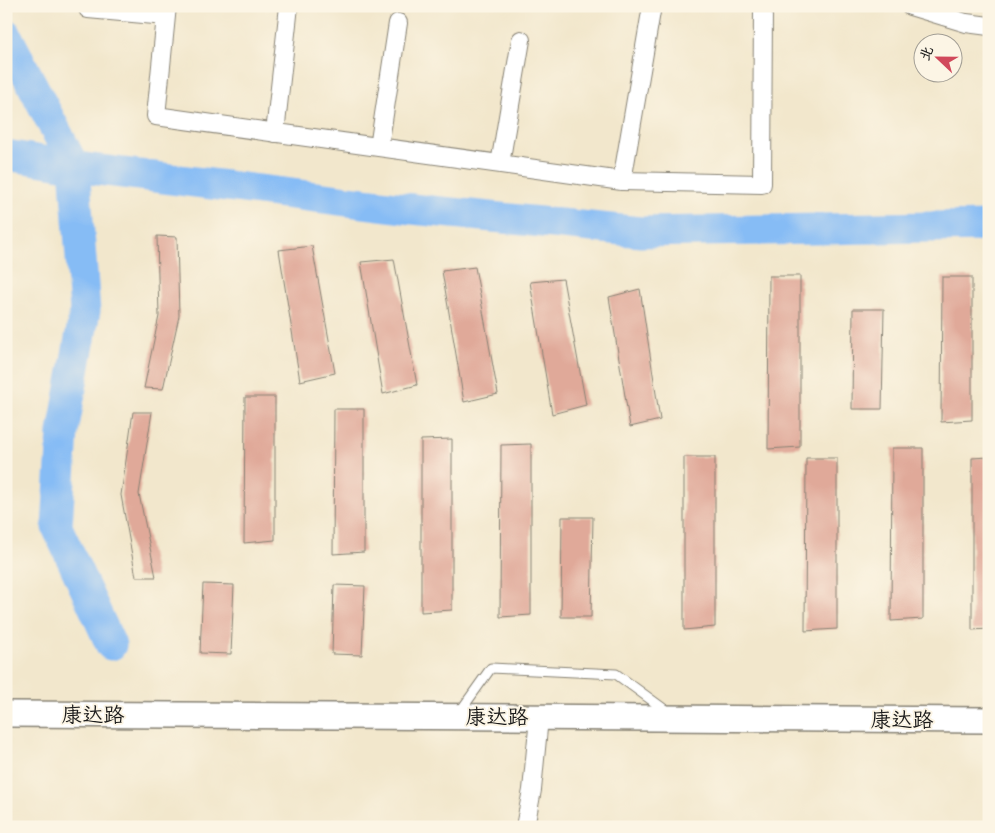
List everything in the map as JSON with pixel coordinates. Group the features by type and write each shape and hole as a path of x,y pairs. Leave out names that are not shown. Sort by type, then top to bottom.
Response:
{"street":[{"path":"275,133 289,6"},
{"path":"622,181 652,6"},
{"path":"88,9 166,11 156,116 622,181 762,184 763,6"},
{"path":"910,6 966,23 989,26"},
{"path":"379,147 398,23"},
{"path":"500,164 521,40"},
{"name":"康达路","path":"6,714 989,720"},
{"path":"525,827 532,790 539,718"}],"lane":[{"path":"456,717 490,668 616,674 676,718"}],"building":[{"path":"157,236 177,237 179,316 163,389 144,388 159,316"},
{"path":"312,246 335,373 300,381 279,250"},
{"path":"394,259 417,385 383,394 361,262"},
{"path":"475,267 498,394 464,402 442,271"},
{"path":"769,276 800,276 800,447 768,449"},
{"path":"942,277 972,277 972,420 941,422"},
{"path":"563,279 586,405 552,414 530,282"},
{"path":"640,289 660,420 630,427 609,297"},
{"path":"853,309 884,309 882,409 852,409"},
{"path":"245,397 275,397 275,540 244,543"},
{"path":"334,409 364,409 364,552 333,554"},
{"path":"133,412 152,412 139,494 156,577 136,577 121,495"},
{"path":"452,439 452,610 421,612 421,440"},
{"path":"531,444 531,615 500,617 501,445"},
{"path":"892,448 923,448 923,619 891,621"},
{"path":"684,457 715,457 715,627 684,630"},
{"path":"989,457 989,629 972,630 972,458"},
{"path":"806,458 837,458 837,629 805,631"},
{"path":"562,517 593,517 591,617 561,617"},
{"path":"203,584 234,585 231,654 200,653"},
{"path":"334,585 365,586 362,655 332,654"}],"waterway":[{"path":"6,34 74,166 85,311 63,432 57,527 111,645"},
{"path":"6,155 91,169 412,209 641,232 989,226"}]}
